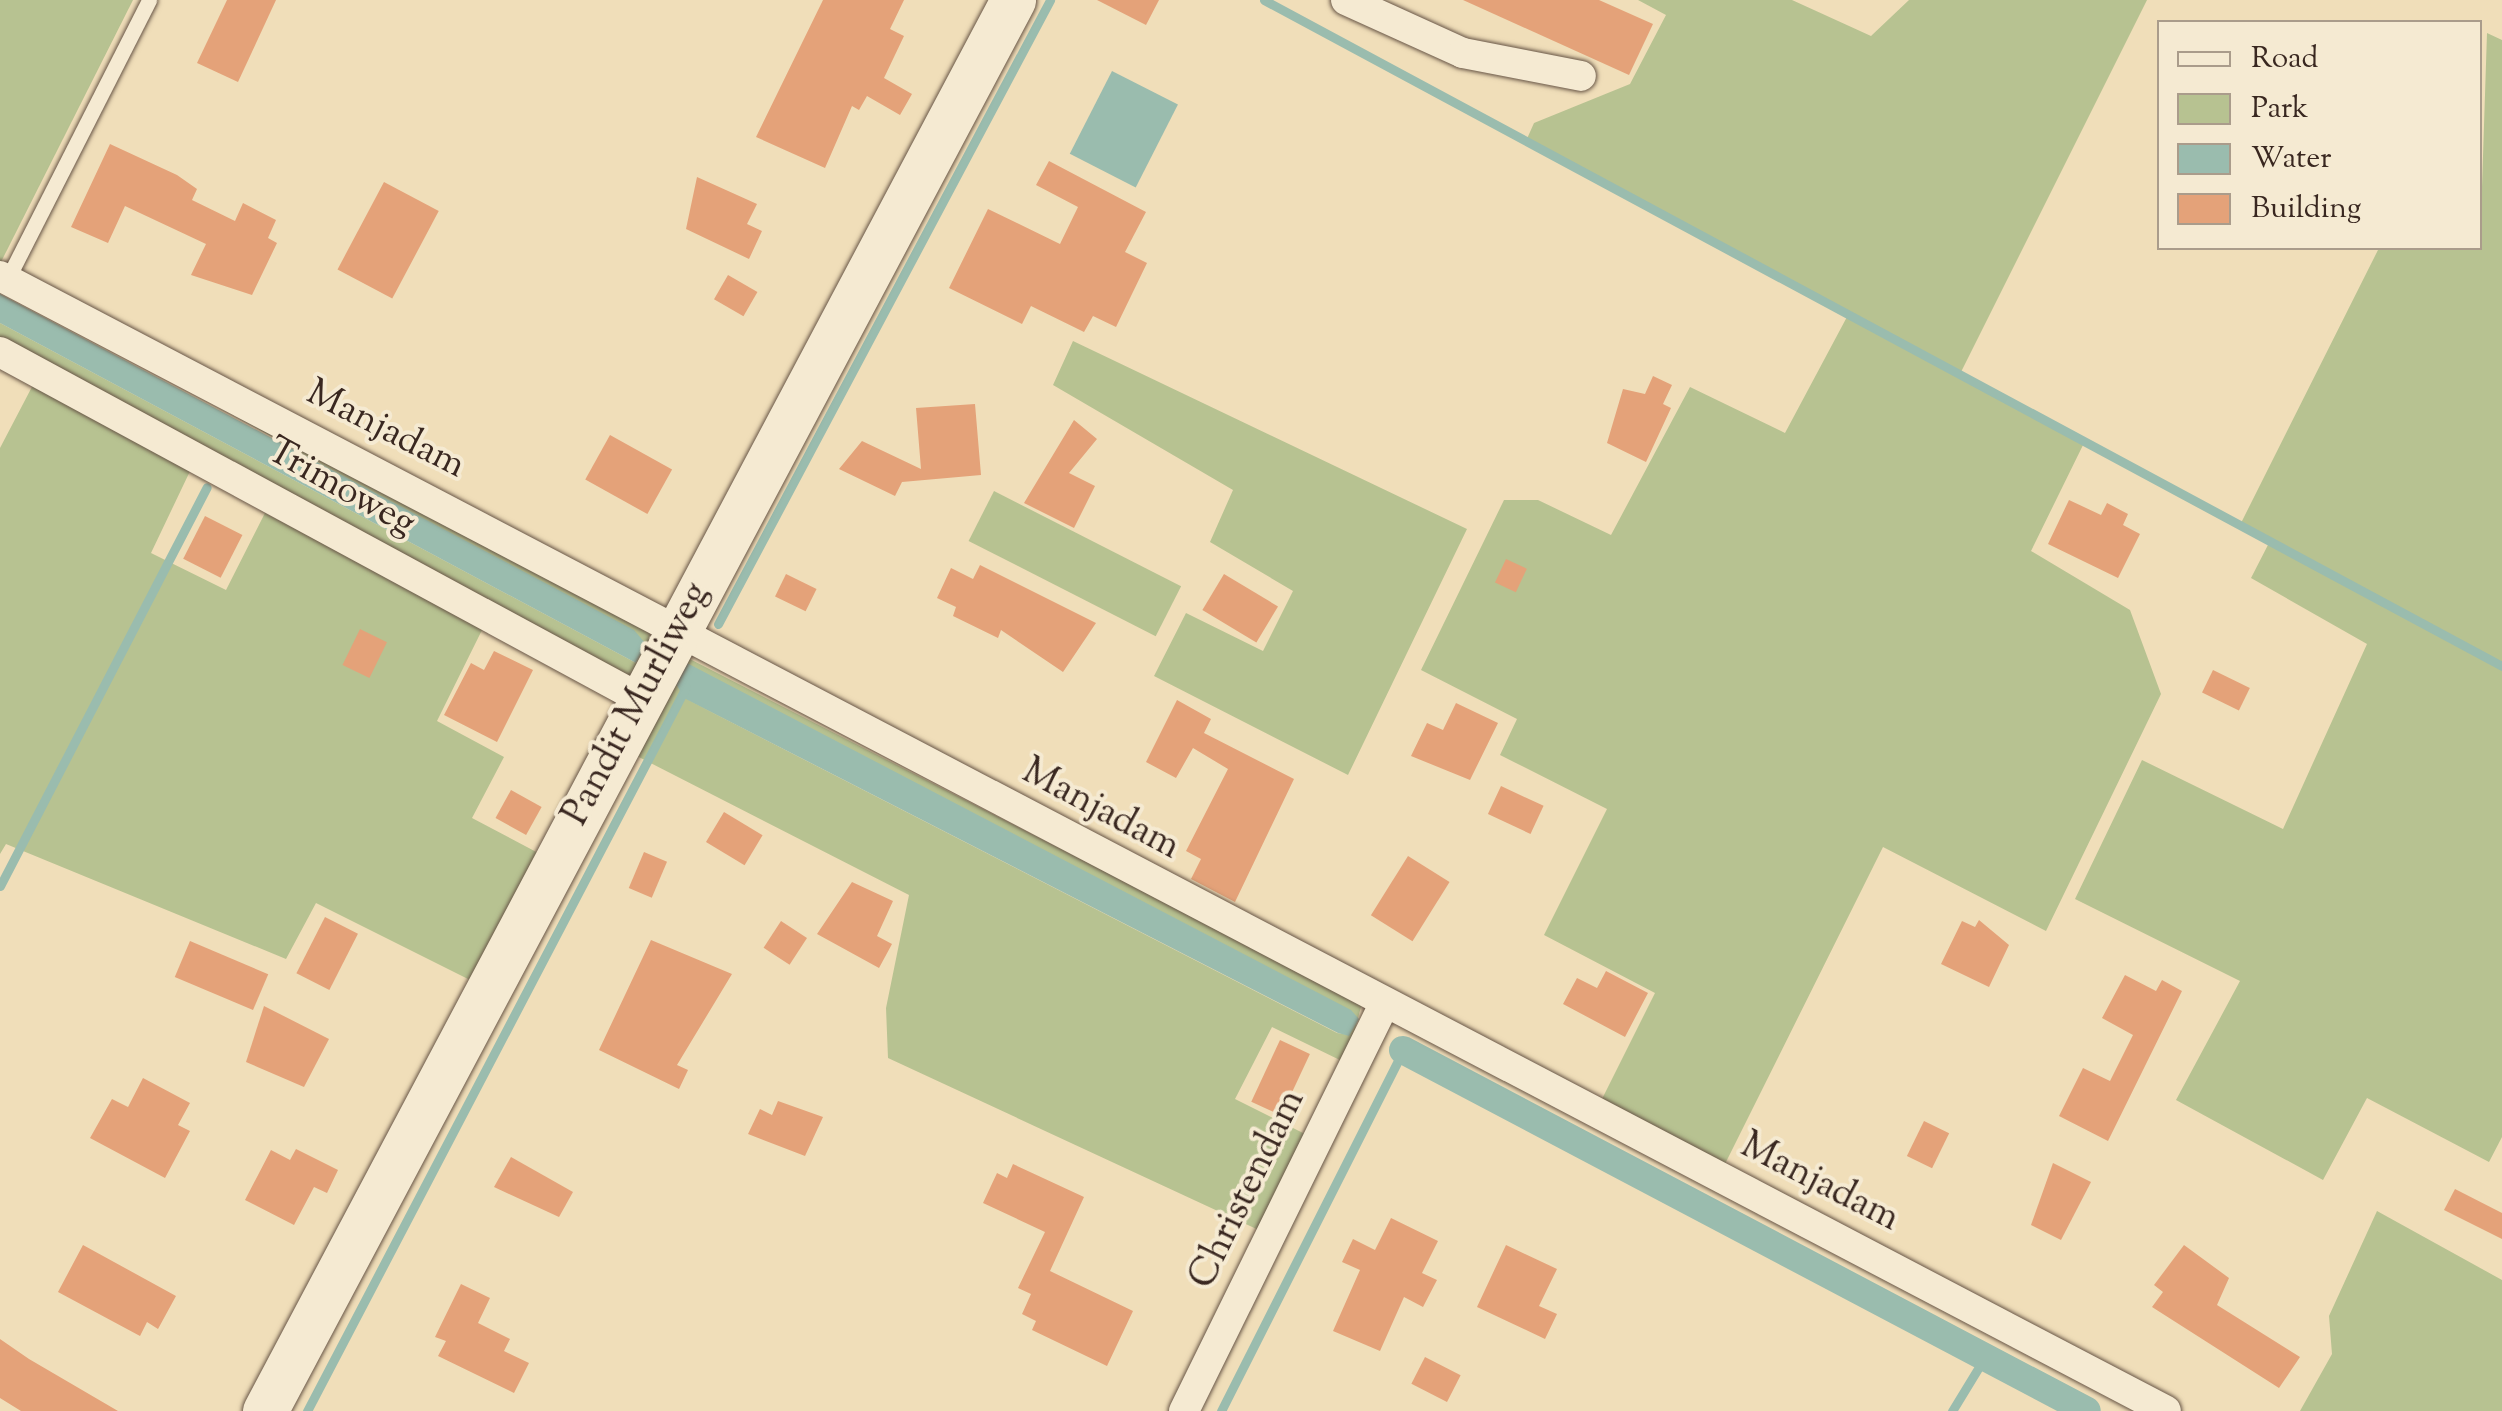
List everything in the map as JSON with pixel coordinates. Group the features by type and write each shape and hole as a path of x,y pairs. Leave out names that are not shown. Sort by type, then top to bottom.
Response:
{"street":[{"name":"Pandit Murliweg","path":"265,1411 1014,0"},
{"path":"1346,0 1463,53 1581,76"},
{"name":"Manjadam","path":"4,278 675,636 2166,1411"},
{"name":"Trimoweg","path":"0,352 643,695"},
{"name":"Christendam","path":"1184,1411 1385,1004"}],"lane":[{"path":"4,278 150,0"}],"green space":[{"path":"0,0 133,0 1,262 0,262"},
{"path":"1638,0 1792,0 1871,36 1909,0 2147,0 1960,374 2085,441 2031,551 2130,610 2161,694 2046,931 1883,847 1723,1168 1599,1105 1655,993 1544,935 1607,809 1500,755 1517,719 1421,670 1504,500 1538,500 1611,535 1690,387 1785,433 1848,315 1526,141 1534,123 1630,84 1666,15"},
{"path":"2487,33 2502,40 2502,1137 2489,1162 2367,1098 2323,1180 2176,1100 2240,981 2075,899 2142,760 2283,829 2367,644 2251,578 2270,541 2240,525 2378,250 2482,250"},
{"path":"0,286 645,623 651,636 631,679 0,340 0,323 636,663 646,644"},
{"path":"1073,341 1467,529 1348,775 1154,676 1186,613 1263,651 1293,591 1210,542 1233,490 1053,385"},
{"path":"34,383 192,467 151,553 226,590 265,513 483,628 437,721 504,757 472,818 542,855 476,983 316,903 286,959 6,844 0,854 0,448"},
{"path":"994,491 1181,586 1156,636 969,541"},
{"path":"682,655 1362,1003 1346,1063 1272,1027 1235,1099 1309,1136 1263,1232 888,1058 886,1008 909,895 629,752","holes":["684,698 1349,1035 1337,1033"]},
{"path":"2377,1211 2502,1280 2502,1411 2300,1411 2332,1354 2329,1316"}],"water":[{"path":"1112,71 1178,105 1136,187 1070,154"},
{"path":"0,294 634,630 646,644 636,663 0,323"},
{"path":"685,662 1351,1010 1359,1019 1349,1036 1338,1033 684,698 675,682"}],"building":[{"path":"227,0 276,0 238,82 197,63"},
{"path":"823,0 904,0 890,29 904,36 884,78 912,94 900,115 867,96 859,110 852,106 825,168 756,137"},
{"path":"1097,0 1159,0 1146,25"},
{"path":"1463,0 1599,0 1653,24 1629,75"},
{"path":"110,144 177,175 197,189 192,200 235,221 243,203 276,220 268,238 277,243 252,295 191,275 206,244 125,206 108,243 71,227"},
{"path":"1049,161 1146,212 1125,252 1147,263 1116,327 1093,316 1084,332 1031,306 1022,324 949,288 988,209 1060,244 1078,207 1036,185"},
{"path":"697,177 757,204 747,224 762,231 749,259 686,229"},
{"path":"384,182 439,211 392,299 338,269"},
{"path":"728,275 757,292 743,316 714,299"},
{"path":"1653,376 1672,385 1663,404 1671,408 1646,462 1607,443 1623,389 1645,394"},
{"path":"975,404 981,475 902,482 895,496 839,469 862,441 921,469 916,408"},
{"path":"1074,420 1097,439 1069,473 1095,486 1074,528 1024,503"},
{"path":"610,435 672,469 647,514 585,480"},
{"path":"2069,500 2101,515 2107,503 2128,514 2123,525 2140,534 2118,578 2048,544"},
{"path":"205,516 242,535 221,578 183,559"},
{"path":"1506,559 1527,569 1516,592 1495,583"},
{"path":"980,565 1096,623 1063,672 1001,630 998,638 953,616 956,607 937,598 951,568 973,579"},
{"path":"786,574 817,589 806,611 775,596"},
{"path":"1224,574 1278,606 1256,642 1202,610"},
{"path":"360,629 387,642 369,678 342,665"},
{"path":"494,651 533,670 497,742 444,715 471,663 484,670"},
{"path":"2213,670 2250,688 2239,710 2202,692"},
{"path":"1177,700 1211,719 1204,733 1294,779 1235,902 1191,879 1201,859 1186,851 1228,769 1193,748 1176,778 1146,762"},
{"path":"1456,703 1498,723 1470,780 1411,756 1427,723 1443,730"},
{"path":"1501,786 1544,806 1530,834 1488,814"},
{"path":"511,790 542,807 526,835 495,818"},
{"path":"724,812 763,835 745,865 706,842"},
{"path":"644,852 667,862 652,898 629,888"},
{"path":"1408,856 1450,882 1412,941 1371,915"},
{"path":"852,882 893,901 877,936 892,944 879,968 817,934"},
{"path":"325,917 358,934 329,990 296,973"},
{"path":"1979,920 2009,945 1989,987 1941,964 1962,921 1975,927"},
{"path":"781,921 807,938 790,965 764,948"},
{"path":"651,940 732,974 677,1065 688,1070 679,1089 599,1050"},
{"path":"190,941 268,974 253,1010 175,977"},
{"path":"1606,971 1648,993 1625,1037 1563,1004 1577,978 1597,988"},
{"path":"2125,975 2156,991 2162,980 2182,991 2108,1141 2059,1116 2083,1068 2110,1081 2133,1035 2102,1018"},
{"path":"264,1006 329,1039 304,1087 246,1062"},
{"path":"1280,1040 1310,1054 1281,1116 1251,1102"},
{"path":"143,1078 190,1103 178,1125 190,1131 165,1178 90,1138 112,1099 128,1107"},
{"path":"778,1101 823,1117 805,1156 748,1134 760,1109 772,1115"},
{"path":"1924,1121 1949,1133 1932,1168 1907,1156"},
{"path":"296,1149 338,1170 327,1193 314,1187 294,1225 245,1200 271,1150 290,1160"},
{"path":"511,1157 573,1192 559,1217 494,1187"},
{"path":"2053,1163 2091,1182 2061,1240 2031,1225"},
{"path":"1013,1164 1084,1197 1050,1271 1133,1311 1107,1366 1032,1330 1036,1321 1022,1314 1031,1294 1018,1288 1045,1232 983,1203 997,1173 1007,1178"},
{"path":"2455,1189 2502,1213 2502,1239 2444,1210"},
{"path":"1391,1218 1438,1241 1422,1273 1437,1280 1423,1307 1404,1297 1380,1351 1333,1331 1360,1270 1342,1262 1353,1239 1375,1250"},
{"path":"83,1245 176,1296 158,1329 147,1322 140,1336 58,1292"},
{"path":"1506,1245 1557,1269 1539,1306 1557,1314 1545,1339 1477,1307"},
{"path":"2184,1245 2229,1278 2217,1305 2300,1357 2279,1388 2152,1307 2163,1292 2154,1285"},
{"path":"461,1284 490,1298 478,1323 510,1339 504,1351 529,1363 514,1393 438,1356 446,1341 435,1337"},
{"path":"0,1339 118,1411 21,1411 0,1398"},
{"path":"1425,1357 1461,1375 1447,1402 1411,1384"}],"waterway":[{"path":"718,624 1050,0"},
{"path":"1264,0 2502,666"},
{"path":"0,886 207,487"},
{"path":"307,1411 686,687"},
{"path":"1221,1411 1403,1050"},
{"path":"1403,1050 2087,1411"},
{"path":"1952,1411 1985,1357"}]}
